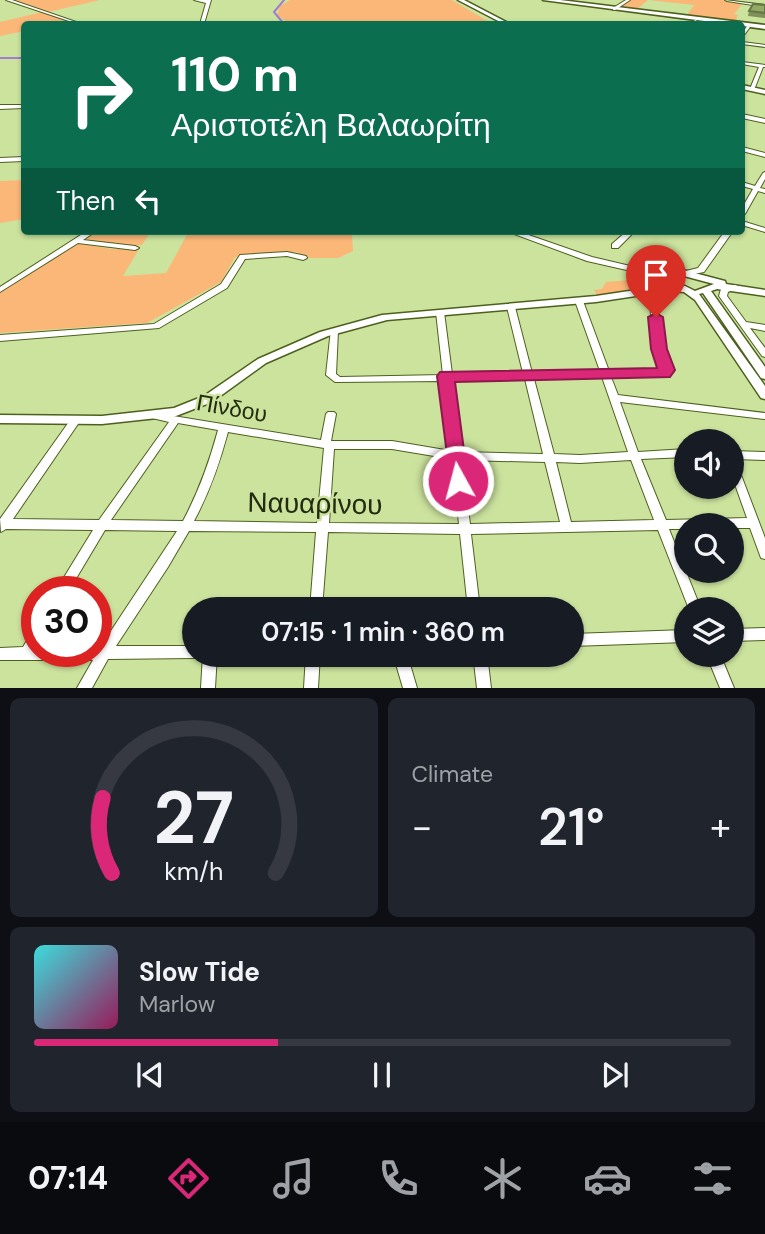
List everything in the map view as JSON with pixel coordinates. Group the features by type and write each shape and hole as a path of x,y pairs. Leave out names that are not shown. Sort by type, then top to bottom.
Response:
{"main road":[{"path":"454,0 493,21"},
{"path":"460,0 501,21"},
{"path":"532,0 696,21"},
{"path":"546,0 589,3 614,9 709,21"},
{"path":"745,25 765,28"},
{"path":"745,27 765,28"},
{"path":"745,88 765,92"}],"street":[{"path":"8,0 71,21"},
{"path":"196,0 209,1 203,21"},
{"path":"614,9 628,0"},
{"path":"727,0 747,1 765,6"},
{"path":"745,43 765,46"},
{"path":"745,63 763,66 752,89"},
{"path":"0,107 21,107"},
{"path":"745,117 765,121"},
{"path":"745,150 765,155"},
{"path":"0,160 21,159"},
{"path":"745,210 762,190 765,174"},
{"path":"745,185 762,190"},
{"path":"745,224 765,230"},
{"path":"0,290 86,235"},
{"path":"522,235 598,261 640,271"},
{"path":"615,246 627,235"},
{"path":"648,291 675,278 701,270 726,235"},
{"path":"76,241 135,247"},
{"path":"0,338 156,326 227,284 243,257 287,254 303,258"},
{"path":"688,273 706,285 765,375"},
{"path":"675,278 686,290 699,298 765,395"},
{"path":"155,416 208,399 255,365 334,331 386,317 579,301 648,291 686,290 706,285 765,293"},
{"path":"735,287 724,291 723,296 765,354"},
{"path":"334,331 333,377 664,373 667,370 657,341 648,291"},
{"path":"579,301 634,454 690,597"},
{"path":"511,307 567,527"},
{"path":"440,312 472,597"},
{"path":"744,324 765,328"},
{"path":"613,398 765,416"},
{"path":"317,597 331,414"},
{"name":"Πίνδου","path":"0,419 75,421 155,416 223,430 327,445 393,445 455,456 549,460 674,453"},
{"path":"71,576 102,525 176,419"},
{"path":"1,526 75,421"},
{"path":"112,641 187,526 216,456 223,430"},
{"path":"744,455 765,456"},
{"path":"744,495 765,554"},
{"name":"Ναυαρίνου","path":"1,526 464,530 754,523"},
{"path":"744,635 765,634"},
{"path":"584,640 674,636"},
{"path":"112,653 182,652"},
{"path":"0,654 21,654"},
{"path":"84,688 96,667"},
{"path":"208,688 209,667"},
{"path":"311,688 312,667"},
{"path":"404,667 410,688"},
{"path":"482,667 484,688"},
{"path":"718,667 727,688"}],"shaded area":[{"path":"13,0 100,0 48,12"},
{"path":"290,0 452,0 488,21 285,21 277,15 280,6"},
{"path":"629,0 648,0 636,10 616,8"},
{"path":"648,0 722,0 743,3 734,14 738,15 735,21 686,16 694,5"},
{"path":"42,12 69,21 21,21 21,32 0,36 0,22"},
{"path":"21,180 21,220 0,223 0,181"},
{"path":"89,235 148,235 142,245 114,247 80,240"},
{"path":"187,235 352,235 353,251 338,258 309,258 296,252 235,257 221,282 147,323 0,333 0,292 77,243 111,249 139,249 123,276 166,273"},
{"path":"641,275 672,285 597,295 594,290 602,289 606,282 630,280"}],"building":[{"path":"753,4 765,5 765,13 749,11"}],"waterway":[{"path":"282,21 274,12 284,0"},
{"path":"0,58 21,58"}],"route":[{"path":"458,481 446,376 664,373 667,370 657,341 656,317"}]}
